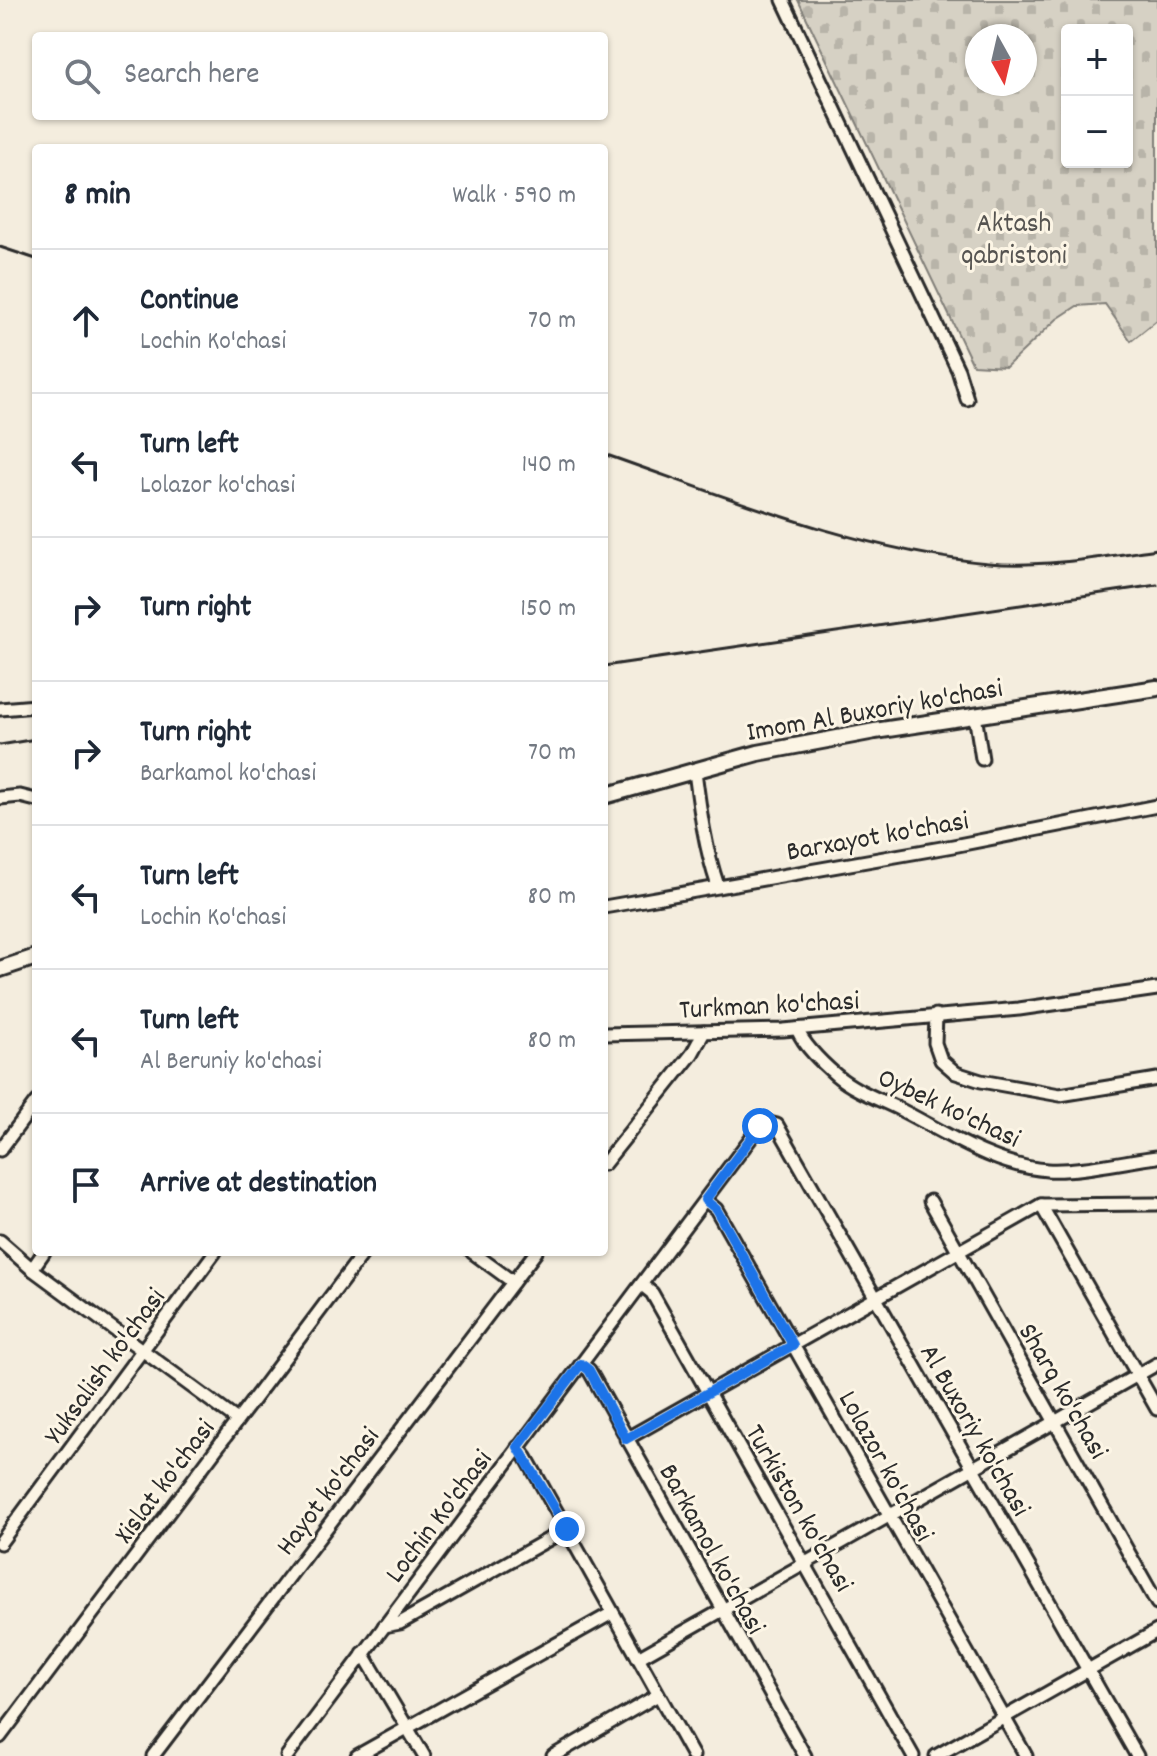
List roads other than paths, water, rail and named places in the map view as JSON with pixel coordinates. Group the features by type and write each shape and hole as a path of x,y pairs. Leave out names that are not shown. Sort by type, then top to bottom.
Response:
{"main road":[{"name":"Imom Al Buxoriy ko'chasi","path":"608,795 758,753 875,731 1157,688"},
{"path":"0,969 32,958"}],"street":[{"path":"783,0 958,370 967,399"},
{"path":"0,709 32,706"},
{"path":"975,715 982,759"},
{"path":"695,771 699,809 718,886"},
{"path":"0,798 20,796 32,799"},
{"name":"Barxayot ko'chasi","path":"608,906 953,846 1157,806"},
{"name":"Turkman ko'chasi","path":"608,1034 797,1029 1019,1009 1157,989"},
{"path":"936,1015 935,1043 941,1060 956,1073 981,1081 1060,1095 1157,1079"},
{"name":"Oybek ko'chasi","path":"797,1029 810,1050 859,1090 1010,1164 1068,1170 1157,1157"},
{"path":"608,1159 692,1054 704,1032"},
{"path":"0,1150 32,1107"},
{"name":"Lochin Ko'chasi","path":"287,1756 760,1126 769,1123 777,1125"},
{"name":"Al Buxoriy ko'chasi","path":"777,1125 1137,1756"},
{"name":"Lolazor ko'chasi","path":"705,1200 716,1209 1026,1756"},
{"name":"Sharq ko'chasi","path":"930,1201 1157,1603"},
{"path":"626,1439 1041,1205 1154,1204 1157,1215"},
{"path":"1041,1205 1157,1409"},
{"path":"0,1241 32,1269 237,1420"},
{"path":"32,1269 41,1256"},
{"name":"Yuksalish ko'chasi","path":"0,1543 212,1256"},
{"name":"Xislat ko'chasi","path":"0,1737 361,1256"},
{"path":"477,1256 513,1282"},
{"name":"Hayot ko'chasi","path":"153,1756 533,1256"},
{"name":"Turkiston ko'chasi","path":"642,1285 652,1293 913,1756"},
{"name":"Barkamol ko'chasi","path":"581,1364 589,1370 805,1756"},
{"path":"638,1658 1157,1364"},
{"path":"518,1447 693,1756"},
{"path":"384,1626 400,1623 567,1529"},
{"path":"357,1756 612,1613"},
{"path":"936,1756 1157,1631"},
{"path":"363,1653 424,1756"},
{"path":"553,1756 658,1695"}],"railway":[{"path":"0,247 32,258"},
{"path":"608,455 793,520 890,547 938,556 988,563 1030,564 1157,549"},
{"path":"608,665 1157,585"},
{"path":"0,745 32,740"}],"park label":[{"name":"Aktash qabristoni","path":"1014,237"}]}
